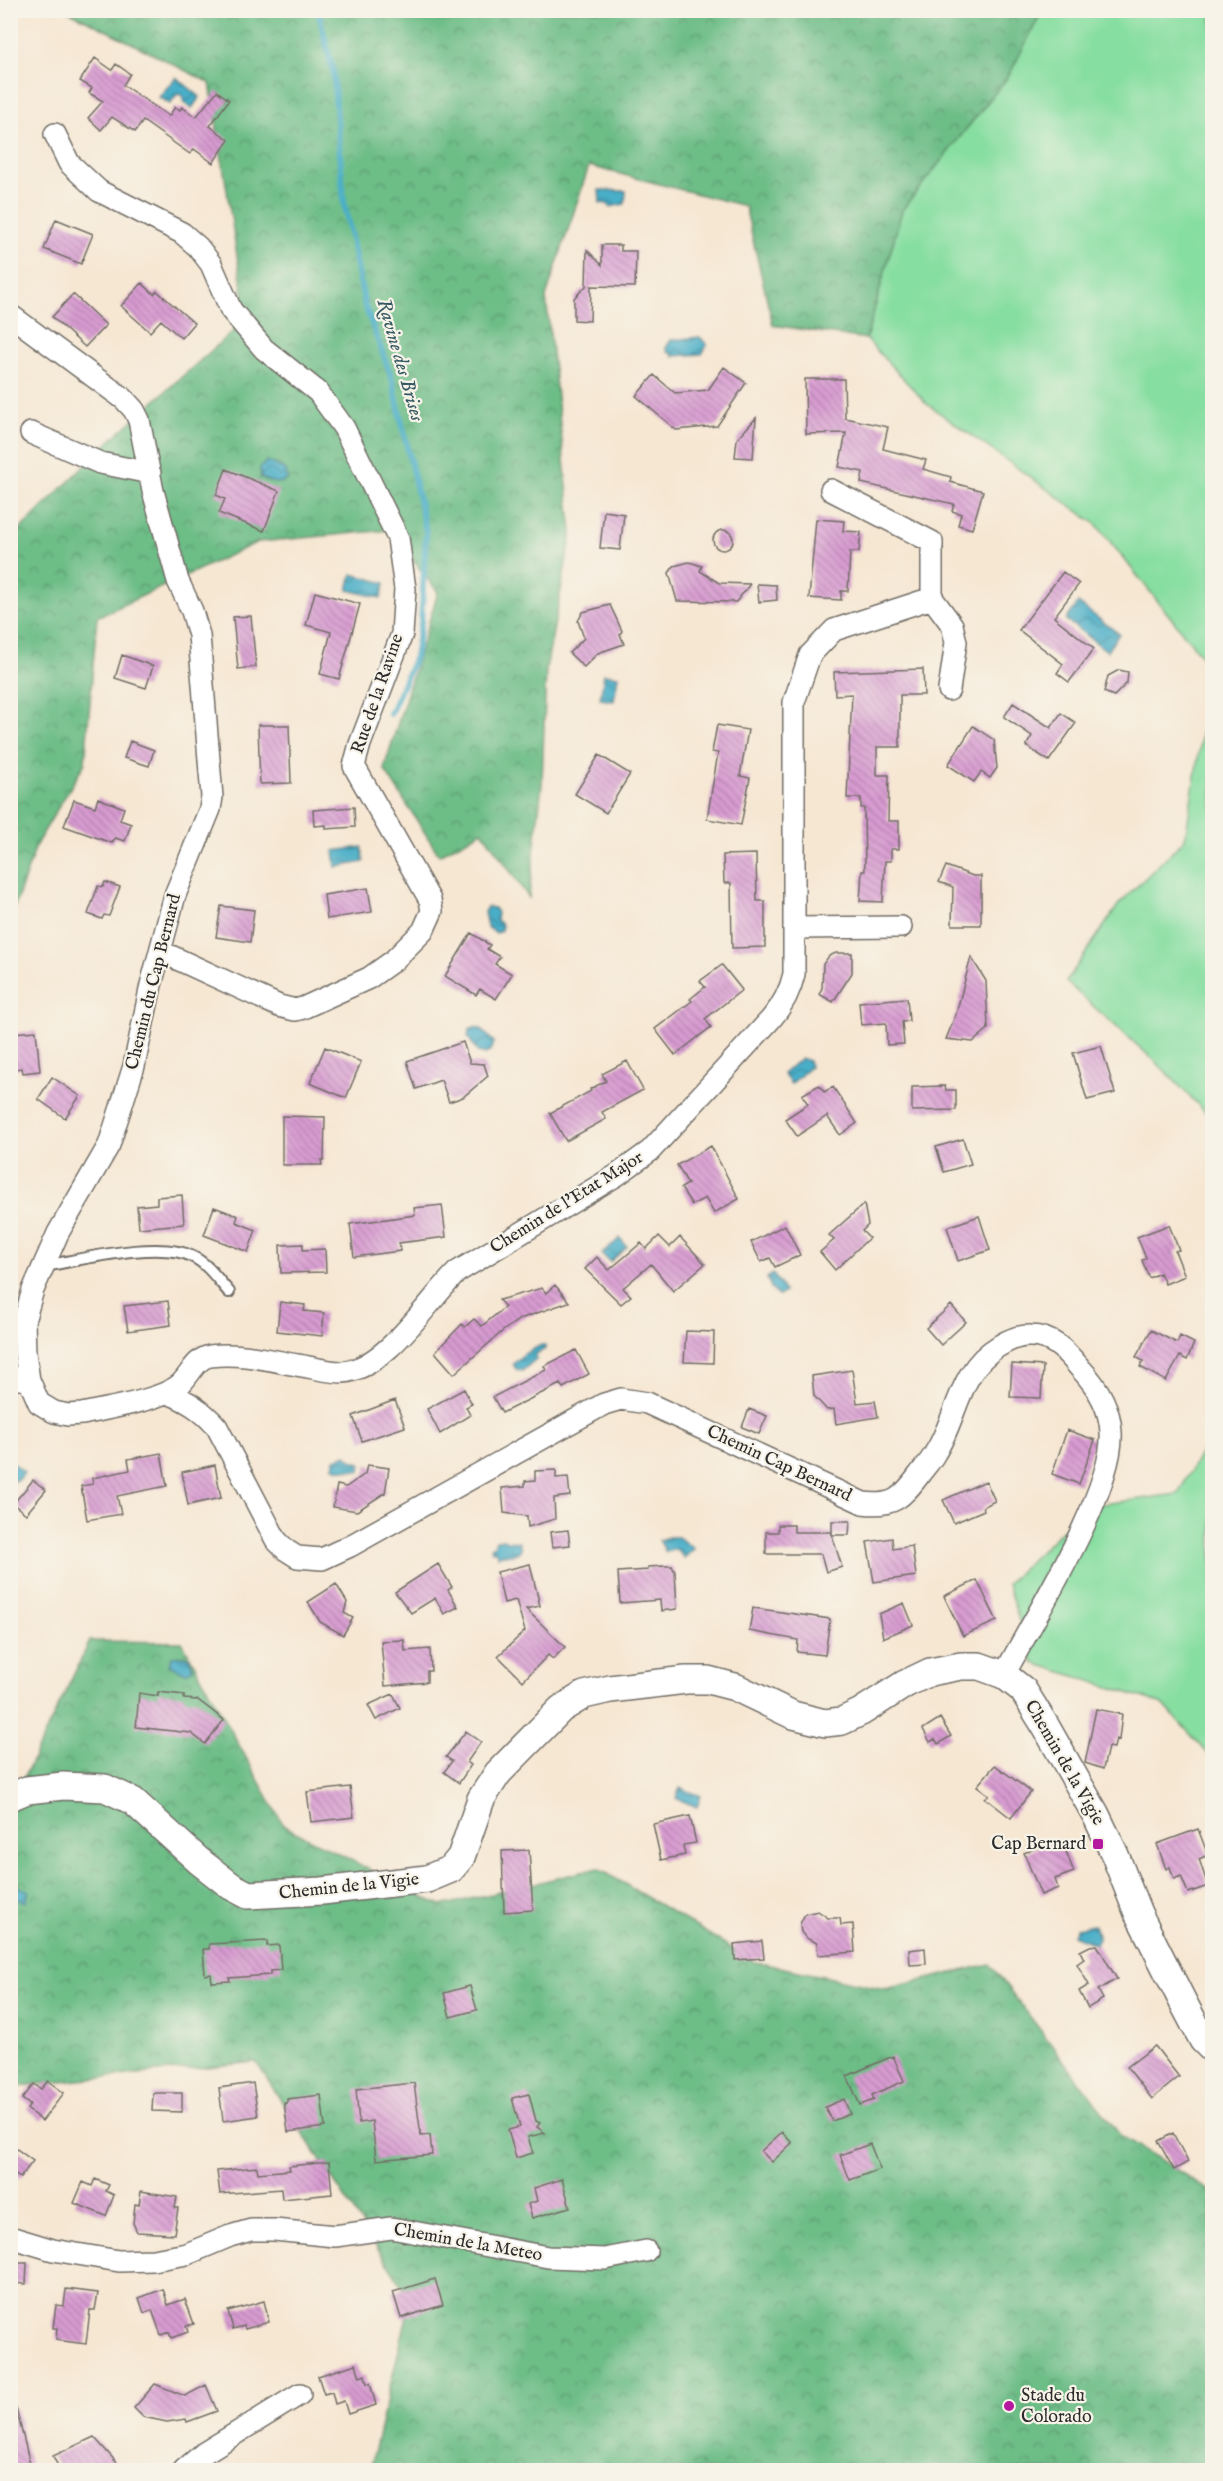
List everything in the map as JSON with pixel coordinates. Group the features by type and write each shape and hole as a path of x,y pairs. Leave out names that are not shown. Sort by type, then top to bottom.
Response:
{"street":[{"name":"Rue de la Ravine","path":"55,134 69,163 99,191 182,233 198,247 211,264 231,310 264,349 318,392 344,428 398,538 405,590 402,634 356,755 354,766 430,900 432,911 423,931 393,961 369,978 295,1010 279,1006 160,951"},
{"name":"Chemin du Cap Bernard","path":"10,315 124,399 139,420 153,491 178,581 192,611 199,635 212,797 210,809 175,895 134,1066 109,1145 58,1233 33,1290 24,1321 25,1353 20,1379 39,1404 54,1412 68,1415 82,1414"},
{"path":"30,434 100,463 150,473"},
{"path":"831,490 932,542 932,598 952,625 956,642 949,690"},
{"name":"Chemin de l'Etat Major","path":"82,1414 168,1393 186,1380 195,1365 208,1356 260,1358 344,1372 373,1361 423,1312 457,1272 617,1175 650,1151 782,1005 790,990 794,974 795,928 794,702 810,655 834,630 932,598"},
{"path":"795,928 901,927"},
{"name":"Chemin Cap Bernard","path":"168,1393 189,1402 204,1413 216,1427 276,1540 297,1557 322,1559 350,1546 604,1404 621,1399 647,1403 863,1503 887,1504 907,1491 936,1452 963,1385 970,1373 989,1352 1013,1339 1028,1336 1052,1341 1064,1350 1101,1396 1110,1422 1110,1454 1101,1485 1077,1539 1004,1675"},
{"name":"Chemin de la Vigie","path":"10,1797 27,1790 63,1786 105,1788 134,1801 199,1861 231,1886 248,1895 322,1891 415,1880 451,1869 461,1857 481,1799 488,1786 561,1709 584,1695 686,1680 708,1680 735,1687 794,1715 825,1723 842,1721 861,1713 905,1684 930,1672 961,1666 980,1666 1004,1675 1023,1690 1091,1806 1115,1855 1138,1913 1198,2031 1212,2049"},
{"name":"Chemin de la Meteo","path":"10,2237 53,2250 119,2261 153,2260 187,2253 251,2230 335,2236 391,2228 548,2257 605,2259 646,2251"},
{"path":"184,2470 204,2453 300,2394"}],"lane":[{"path":"43,1266 120,1253 175,1251 191,1255 201,1262 229,1292"}],"green space":[{"path":"68,11 1042,11 1009,75 902,210 866,339 773,325 745,206 589,166 546,297 572,532 546,669 542,784 529,898 482,831 439,855 384,769 438,592 389,530 258,542 97,617 85,763 37,843 11,917 11,538 115,436 247,319 210,83"},
{"path":"1042,11 1212,11 1212,669 1096,524 927,404 866,339 902,210 1009,75"},
{"path":"1212,670 1212,1119 1156,1062 1066,982 1119,904 1185,839"},
{"path":"1212,1433 1212,1758 1163,1704 1033,1663 1007,1584 1087,1506 1178,1494"},
{"path":"90,1641 182,1642 284,1826 441,1906 598,1868 755,1962 885,1989 990,1964 1120,2135 1212,2192 1212,2470 370,2470 411,2299 256,2062 20,2086 11,2093 10,1806"}],"water":[{"path":"176,77 200,97 192,108 178,93 170,104 159,97"},
{"path":"599,190 626,191 625,204 610,207 608,204 600,203"},
{"path":"700,337 707,345 702,354 673,356 667,352 666,348 671,340"},
{"path":"267,461 286,470 287,479 278,483 261,478 260,468"},
{"path":"352,574 385,583 381,598 348,590"},
{"path":"1078,603 1119,634 1107,651 1066,620"},
{"path":"604,674 618,676 614,701 600,699"},
{"path":"362,847 364,862 336,867 334,851"},
{"path":"487,907 494,908 497,913 496,920 502,925 501,930 497,933 487,927 484,912"},
{"path":"474,1027 481,1029 494,1042 492,1049 486,1054 478,1052 468,1037 469,1030"},
{"path":"801,1058 809,1061 810,1067 791,1084 783,1074"},
{"path":"620,1238 627,1247 610,1262 602,1254"},
{"path":"773,1274 785,1292 779,1296 772,1290 767,1278"},
{"path":"541,1345 545,1346 545,1349 536,1354 536,1359 522,1371 516,1369 513,1364 524,1354"},
{"path":"346,1455 353,1461 361,1463 360,1471 339,1469 333,1466 335,1459"},
{"path":"11,1462 24,1472 20,1478 11,1483"},
{"path":"678,1537 694,1549 684,1558 676,1549 666,1552 659,1540"},
{"path":"496,1540 519,1542 521,1549 517,1553 498,1556 495,1550 492,1551 491,1546 494,1546"},
{"path":"172,1657 189,1657 193,1669 186,1673 169,1665"},
{"path":"680,1788 701,1796 697,1807 676,1798"},
{"path":"11,1884 29,1891 26,1902 11,1897"},
{"path":"1094,1925 1098,1939 1095,1944 1073,1935 1076,1928"}],"building":[{"path":"95,58 112,70 116,64 130,74 123,85 169,116 175,107 180,110 182,107 196,117 217,91 229,100 210,126 229,140 213,163 194,149 190,154 143,121 135,132 112,117 101,130 88,118 103,101 89,93 92,88 80,81"},
{"path":"56,219 93,234 81,264 44,249"},
{"path":"602,245 621,245 621,251 636,251 635,287 591,286 590,321 574,320 574,298 586,286 587,250 602,265"},
{"path":"142,283 154,294 157,291 194,323 181,338 161,320 150,332 121,306"},
{"path":"73,294 106,325 85,347 52,317"},
{"path":"724,367 746,383 717,426 676,430 636,396 654,375 675,393 708,390"},
{"path":"805,379 844,379 845,418 888,427 883,449 926,460 923,469 951,477 950,482 983,491 972,529 958,525 961,514 952,511 954,504 861,483 863,472 839,467 846,433 806,434"},
{"path":"756,418 753,458 735,457 737,439"},
{"path":"226,469 279,491 264,531 219,513 225,499 216,495"},
{"path":"604,511 624,514 620,550 600,548"},
{"path":"816,519 844,521 843,531 861,532 859,552 850,552 848,591 841,591 841,600 809,598"},
{"path":"723,530 730,533 733,540 730,547 723,550 716,547 713,540 716,533"},
{"path":"689,562 702,566 700,571 719,583 750,584 736,602 677,601 669,573 674,566"},
{"path":"1063,572 1079,584 1054,617 1094,649 1069,682 1057,673 1063,664 1019,630"},
{"path":"757,584 776,585 777,600 759,602"},
{"path":"315,592 360,604 339,679 320,674 331,632 306,625"},
{"path":"610,605 622,631 620,634 624,644 598,653 584,667 569,653 584,638 578,621 583,612"},
{"path":"251,616 256,667 238,669 233,617"},
{"path":"122,655 153,666 146,688 115,678"},
{"path":"923,669 924,695 900,695 900,747 877,747 877,775 889,775 888,821 899,821 899,849 891,849 891,861 885,861 883,902 860,901 862,871 865,871 864,808 861,808 861,798 847,798 852,694 835,695 834,672"},
{"path":"1119,670 1128,672 1127,683 1114,696 1104,692 1108,676"},
{"path":"1013,703 1051,728 1061,713 1076,723 1049,761 1026,746 1032,736 1004,717"},
{"path":"258,725 289,725 291,783 260,784"},
{"path":"717,725 748,730 740,776 750,778 741,825 707,819 718,753 712,752"},
{"path":"973,726 994,740 997,768 990,778 981,772 974,782 948,765"},
{"path":"130,741 154,750 149,766 124,758"},
{"path":"599,755 630,774 606,813 575,794"},
{"path":"98,798 124,808 120,820 131,824 125,841 115,838 112,843 64,826 74,800 95,807"},
{"path":"354,807 355,827 326,829 326,825 314,826 313,810"},
{"path":"756,854 757,901 765,901 765,947 732,948 731,883 724,883 723,855"},
{"path":"946,866 973,876 981,876 981,925 952,925 953,887 939,882"},
{"path":"105,882 120,887 109,916 104,915 102,919 88,914 98,886 103,887"},
{"path":"368,888 372,912 327,919 324,895"},
{"path":"221,906 254,910 250,942 216,937"},
{"path":"471,933 490,945 487,949 500,957 495,964 512,974 496,999 480,989 476,995 445,976"},
{"path":"836,953 852,953 852,973 833,1002 819,994 822,988 823,964 829,956"},
{"path":"971,957 986,981 988,1029 973,1042 946,1039 956,1014"},
{"path":"722,965 742,990 705,1019 711,1027 675,1055 655,1029 692,1001 690,999 705,987 700,981"},
{"path":"907,998 909,1021 902,1022 904,1044 887,1045 886,1023 861,1025 859,1002"},
{"path":"36,1031 40,1071 23,1073 22,1068 14,1069 12,1033"},
{"path":"463,1042 470,1063 484,1064 488,1076 463,1097 449,1102 441,1080 416,1089 407,1061"},
{"path":"1101,1046 1115,1093 1087,1100 1073,1053"},
{"path":"325,1047 361,1062 346,1098 310,1083"},
{"path":"627,1061 643,1090 602,1112 606,1119 566,1141 550,1113 606,1081 602,1074"},
{"path":"52,1077 80,1096 65,1118 38,1099"},
{"path":"819,1085 824,1092 833,1087 857,1123 840,1135 827,1116 797,1136 785,1119 808,1104 802,1095"},
{"path":"945,1086 946,1090 956,1090 956,1110 912,1111 912,1087"},
{"path":"282,1116 325,1117 322,1165 282,1165"},
{"path":"963,1139 971,1164 944,1172 936,1147"},
{"path":"711,1146 739,1199 714,1213 705,1198 692,1205 681,1188 688,1184 677,1165"},
{"path":"182,1195 184,1224 139,1228 137,1206 157,1204 157,1197"},
{"path":"864,1204 868,1225 862,1231 869,1238 835,1270 820,1252 834,1240 829,1235"},
{"path":"442,1205 446,1237 399,1243 400,1251 354,1257 350,1224 415,1215 414,1208"},
{"path":"214,1207 238,1216 236,1222 256,1230 248,1252 204,1235"},
{"path":"979,1216 990,1250 958,1261 947,1227"},
{"path":"785,1225 800,1255 775,1267 770,1258 761,1262 751,1242"},
{"path":"1169,1225 1179,1250 1175,1251 1185,1276 1165,1284 1160,1273 1149,1278 1142,1260 1146,1258 1137,1237"},
{"path":"659,1236 670,1247 680,1237 705,1264 673,1291 651,1264 623,1288 631,1296 621,1304 585,1269 597,1257 609,1270 641,1243 646,1249"},
{"path":"303,1244 303,1250 325,1249 326,1272 281,1273 280,1245"},
{"path":"555,1285 569,1302 520,1319 454,1374 435,1352 462,1324 465,1327 474,1319 482,1326 505,1307 499,1300 542,1288 546,1293"},
{"path":"168,1301 171,1325 128,1331 124,1306"},
{"path":"280,1302 305,1305 304,1311 324,1313 322,1336 277,1331"},
{"path":"951,1305 966,1322 941,1345 926,1328"},
{"path":"1151,1330 1177,1343 1180,1336 1194,1343 1187,1360 1180,1356 1166,1381 1140,1367 1143,1361 1136,1357"},
{"path":"686,1331 714,1332 713,1363 684,1362"},
{"path":"576,1350 589,1374 563,1388 560,1384 502,1413 493,1397 546,1370 544,1366"},
{"path":"1012,1364 1043,1366 1041,1398 1010,1397"},
{"path":"852,1370 857,1403 875,1401 878,1417 836,1424 834,1409 827,1410 814,1396 812,1376"},
{"path":"464,1389 472,1404 466,1407 470,1415 440,1434 427,1409"},
{"path":"395,1400 405,1427 362,1441 353,1416"},
{"path":"749,1409 767,1416 759,1434 742,1427"},
{"path":"1067,1430 1095,1440 1079,1484 1052,1474"},
{"path":"161,1453 167,1486 117,1496 121,1514 87,1520 81,1486 93,1484 92,1478 130,1470 128,1459"},
{"path":"215,1465 221,1498 188,1505 182,1472"},
{"path":"367,1465 389,1468 385,1493 357,1511 333,1507 337,1485 346,1487 365,1474"},
{"path":"556,1470 556,1478 568,1477 570,1496 554,1498 555,1519 528,1527 527,1516 504,1513 502,1488 525,1486 525,1481 535,1480 535,1471"},
{"path":"33,1480 46,1490 26,1514 13,1504"},
{"path":"986,1481 995,1501 983,1507 984,1510 954,1523 943,1500"},
{"path":"832,1521 850,1521 849,1535 832,1535"},
{"path":"778,1525 794,1525 794,1532 831,1532 842,1567 826,1572 821,1554 766,1554 766,1532 778,1532"},
{"path":"568,1530 570,1545 552,1547 550,1532"},
{"path":"892,1538 893,1549 912,1546 916,1576 874,1582 867,1542"},
{"path":"438,1564 452,1587 448,1590 458,1607 444,1614 435,1598 411,1613 395,1592"},
{"path":"530,1564 540,1606 526,1609 565,1647 553,1659 548,1655 523,1681 498,1656 525,1631 516,1600 504,1603 497,1572"},
{"path":"672,1566 675,1572 677,1609 661,1611 660,1600 620,1603 618,1572"},
{"path":"977,1580 997,1621 963,1636 944,1596"},
{"path":"336,1584 347,1602 344,1613 353,1618 343,1635 320,1622 308,1602"},
{"path":"904,1603 913,1625 883,1638 879,1614"},
{"path":"753,1608 830,1619 825,1655 797,1652 798,1640 749,1631"},
{"path":"404,1640 405,1651 430,1649 431,1671 427,1671 427,1682 385,1686 381,1641"},
{"path":"158,1692 184,1695 184,1699 198,1700 224,1720 205,1744 191,1733 136,1727 139,1693 158,1696"},
{"path":"393,1694 400,1708 376,1720 368,1705"},
{"path":"1096,1709 1122,1714 1119,1740 1116,1739 1114,1748 1108,1747 1103,1769 1085,1763"},
{"path":"940,1718 951,1736 938,1744 935,1739 930,1742 923,1729"},
{"path":"466,1731 481,1742 467,1762 471,1765 459,1783 444,1772 452,1761 446,1757"},
{"path":"995,1765 1031,1792 1011,1818 985,1798 989,1795 977,1786"},
{"path":"350,1787 354,1817 311,1822 307,1792"},
{"path":"690,1816 696,1843 683,1845 685,1855 661,1860 653,1824"},
{"path":"1198,1829 1208,1855 1199,1859 1208,1886 1188,1893 1181,1876 1174,1879 1170,1867 1166,1869 1157,1844"},
{"path":"1054,1841 1058,1851 1065,1849 1074,1872 1055,1879 1058,1888 1041,1895 1024,1853"},
{"path":"529,1850 533,1910 504,1912 502,1851"},
{"path":"818,1911 828,1918 840,1918 841,1925 853,1924 855,1952 818,1955 817,1943 806,1938 801,1932 800,1924 805,1914"},
{"path":"267,1941 267,1946 279,1945 281,1970 270,1971 270,1975 229,1978 230,1981 212,1982 211,1974 205,1975 203,1949 209,1949 209,1944"},
{"path":"762,1941 764,1958 735,1960 734,1944"},
{"path":"1097,1945 1117,1979 1098,1990 1103,1999 1088,2008 1079,1991 1089,1985 1077,1964 1084,1959 1080,1951"},
{"path":"925,1948 926,1964 910,1965 909,1950"},
{"path":"470,1986 477,2010 450,2017 444,1993"},
{"path":"1155,2046 1179,2077 1152,2099 1127,2067"},
{"path":"893,2056 904,2081 872,2095 874,2100 860,2105 847,2076"},
{"path":"48,2081 64,2093 42,2121 27,2109 30,2105 22,2099 34,2084 41,2089"},
{"path":"253,2083 258,2116 223,2121 219,2088"},
{"path":"414,2083 421,2136 430,2135 432,2155 376,2160 372,2121 359,2123 356,2089"},
{"path":"153,2093 182,2093 182,2112 152,2111"},
{"path":"529,2094 536,2121 540,2123 537,2127 545,2133 528,2137 533,2153 516,2158 508,2130 520,2127 512,2098"},
{"path":"321,2095 325,2127 288,2132 284,2103 287,2103 287,2099"},
{"path":"844,2099 850,2114 832,2121 825,2107"},
{"path":"782,2132 792,2143 772,2162 761,2151"},
{"path":"1173,2133 1188,2162 1174,2170 1158,2141"},
{"path":"10,2144 33,2161 20,2178 10,2171"},
{"path":"870,2144 880,2169 850,2180 840,2155"},
{"path":"329,2162 332,2194 282,2199 281,2189 220,2194 217,2171 257,2167 258,2173 290,2170 289,2166"},
{"path":"95,2179 109,2185 106,2191 114,2195 106,2216 74,2203 83,2182 92,2186"},
{"path":"562,2179 570,2207 532,2218 528,2204 537,2201 534,2188"},
{"path":"141,2191 177,2197 175,2208 178,2208 174,2234 137,2232 133,2223 135,2204 139,2205"},
{"path":"10,2263 27,2263 26,2284 10,2283"},
{"path":"435,2279 443,2305 401,2318 393,2292"},
{"path":"66,2289 98,2293 95,2310 90,2310 86,2344 56,2340 57,2328 53,2328 56,2305 64,2306"},
{"path":"163,2289 168,2305 185,2299 194,2324 186,2326 188,2332 171,2338 169,2332 161,2335 152,2310 144,2313 139,2298"},
{"path":"264,2301 269,2322 245,2329 244,2326 233,2329 228,2311"},
{"path":"356,2364 360,2377 365,2375 367,2384 370,2383 376,2405 348,2414 344,2401 335,2404 332,2392 324,2394 318,2376"},
{"path":"155,2384 185,2396 206,2385 217,2411 187,2422 186,2419 167,2422 143,2417 134,2408"},
{"path":"10,2408 16,2408 30,2464 16,2468 10,2447"},
{"path":"94,2437 118,2464 104,2470 60,2470 53,2456"}],"waterway":[{"name":"Ravine des Brises","path":"318,10 333,71 344,203 365,306 392,378 426,532 421,623 415,657 390,714"}],"place":[{"name":"Cap Bernard","path":"1098,1844"},
{"name":"Stade du Colorado","path":"1009,2406"}]}
